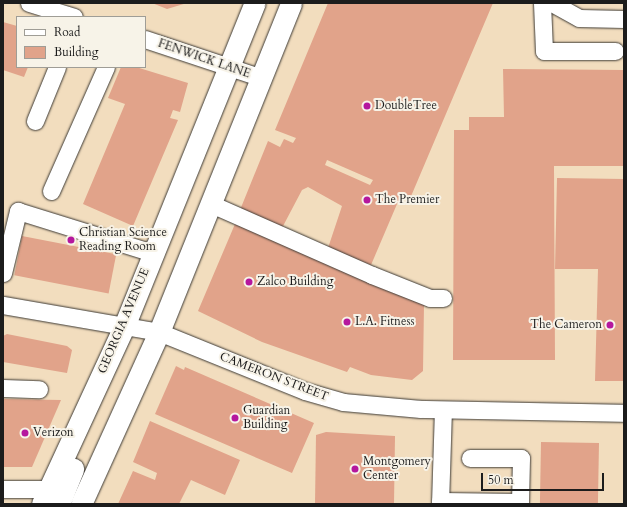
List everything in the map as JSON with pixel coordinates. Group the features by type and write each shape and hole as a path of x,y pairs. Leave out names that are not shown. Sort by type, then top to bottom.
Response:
{"main road":[{"name":"GEORGIA AVENUE","path":"50,499 77,428 124,324 255,3"},
{"path":"80,504 159,332 292,3"}],"street":[{"path":"29,3 71,16"},
{"path":"542,3 544,51 614,50"},
{"path":"552,3 579,18 624,18"},
{"name":"FENWICK LANE","path":"146,39 262,78"},
{"path":"35,121 57,68"},
{"path":"51,191 106,68"},
{"path":"211,204 372,275 430,298 443,298"},
{"path":"3,273 18,211 153,253"},
{"name":"CAMERON STREET","path":"3,305 96,323 124,324 159,332 305,391 343,402 444,410 624,413"},
{"path":"3,388 39,389"},
{"path":"444,410 440,502 520,502 521,458 470,458"},
{"path":"3,489 50,499"}],"building":[{"path":"152,3 187,3 167,9"},
{"name":"DoubleTree","path":"328,3 493,3 409,201 400,197 371,265 328,248 342,206 308,187 302,190 282,228 240,210 268,141 280,147 284,139 293,143 296,138 275,130","holes":["327,160 373,180 370,185 325,165"]},
{"path":"3,22 16,26 16,68 28,68 24,77 3,70"},
{"path":"121,68 139,68 188,83 180,112 173,110 170,118 178,120 133,226 83,204 125,104 108,98"},
{"path":"503,69 624,70 624,166 554,166 555,360 453,360 454,130 469,130 469,117 504,117"},
{"name":"The Cameron","path":"557,178 624,179 624,381 595,381 598,269 555,269"},
{"name":"L.A. Fitness","path":"235,224 424,305 423,371 412,380 371,375 350,367 347,372 262,342 198,311"},
{"path":"22,236 116,254 109,294 14,275"},
{"path":"7,334 67,346 72,350 67,373 3,362 3,336"},
{"name":"Guardian Building","path":"176,366 184,370 185,367 314,423 292,473 155,414"},
{"name":"Verizon","path":"3,399 61,400 32,467 3,467"},
{"path":"150,421 240,460 225,495 191,480 179,504 118,504 133,471 155,480 157,473 133,462"},
{"name":"Montgomery Center","path":"326,432 395,436 394,504 315,504 316,435"},
{"path":"541,442 599,443 598,504 540,504"}],"place":[{"name":"DoubleTree","path":"367,106"},
{"name":"The Premier","path":"367,200"},
{"name":"Christian Science Reading Room","path":"71,240"},
{"name":"Zalco Building","path":"249,282"},
{"name":"L.A. Fitness","path":"347,322"},
{"name":"The Cameron","path":"610,325"},
{"name":"Guardian Building","path":"235,418"},
{"name":"Verizon","path":"25,433"},
{"name":"Montgomery Center","path":"355,469"}]}
